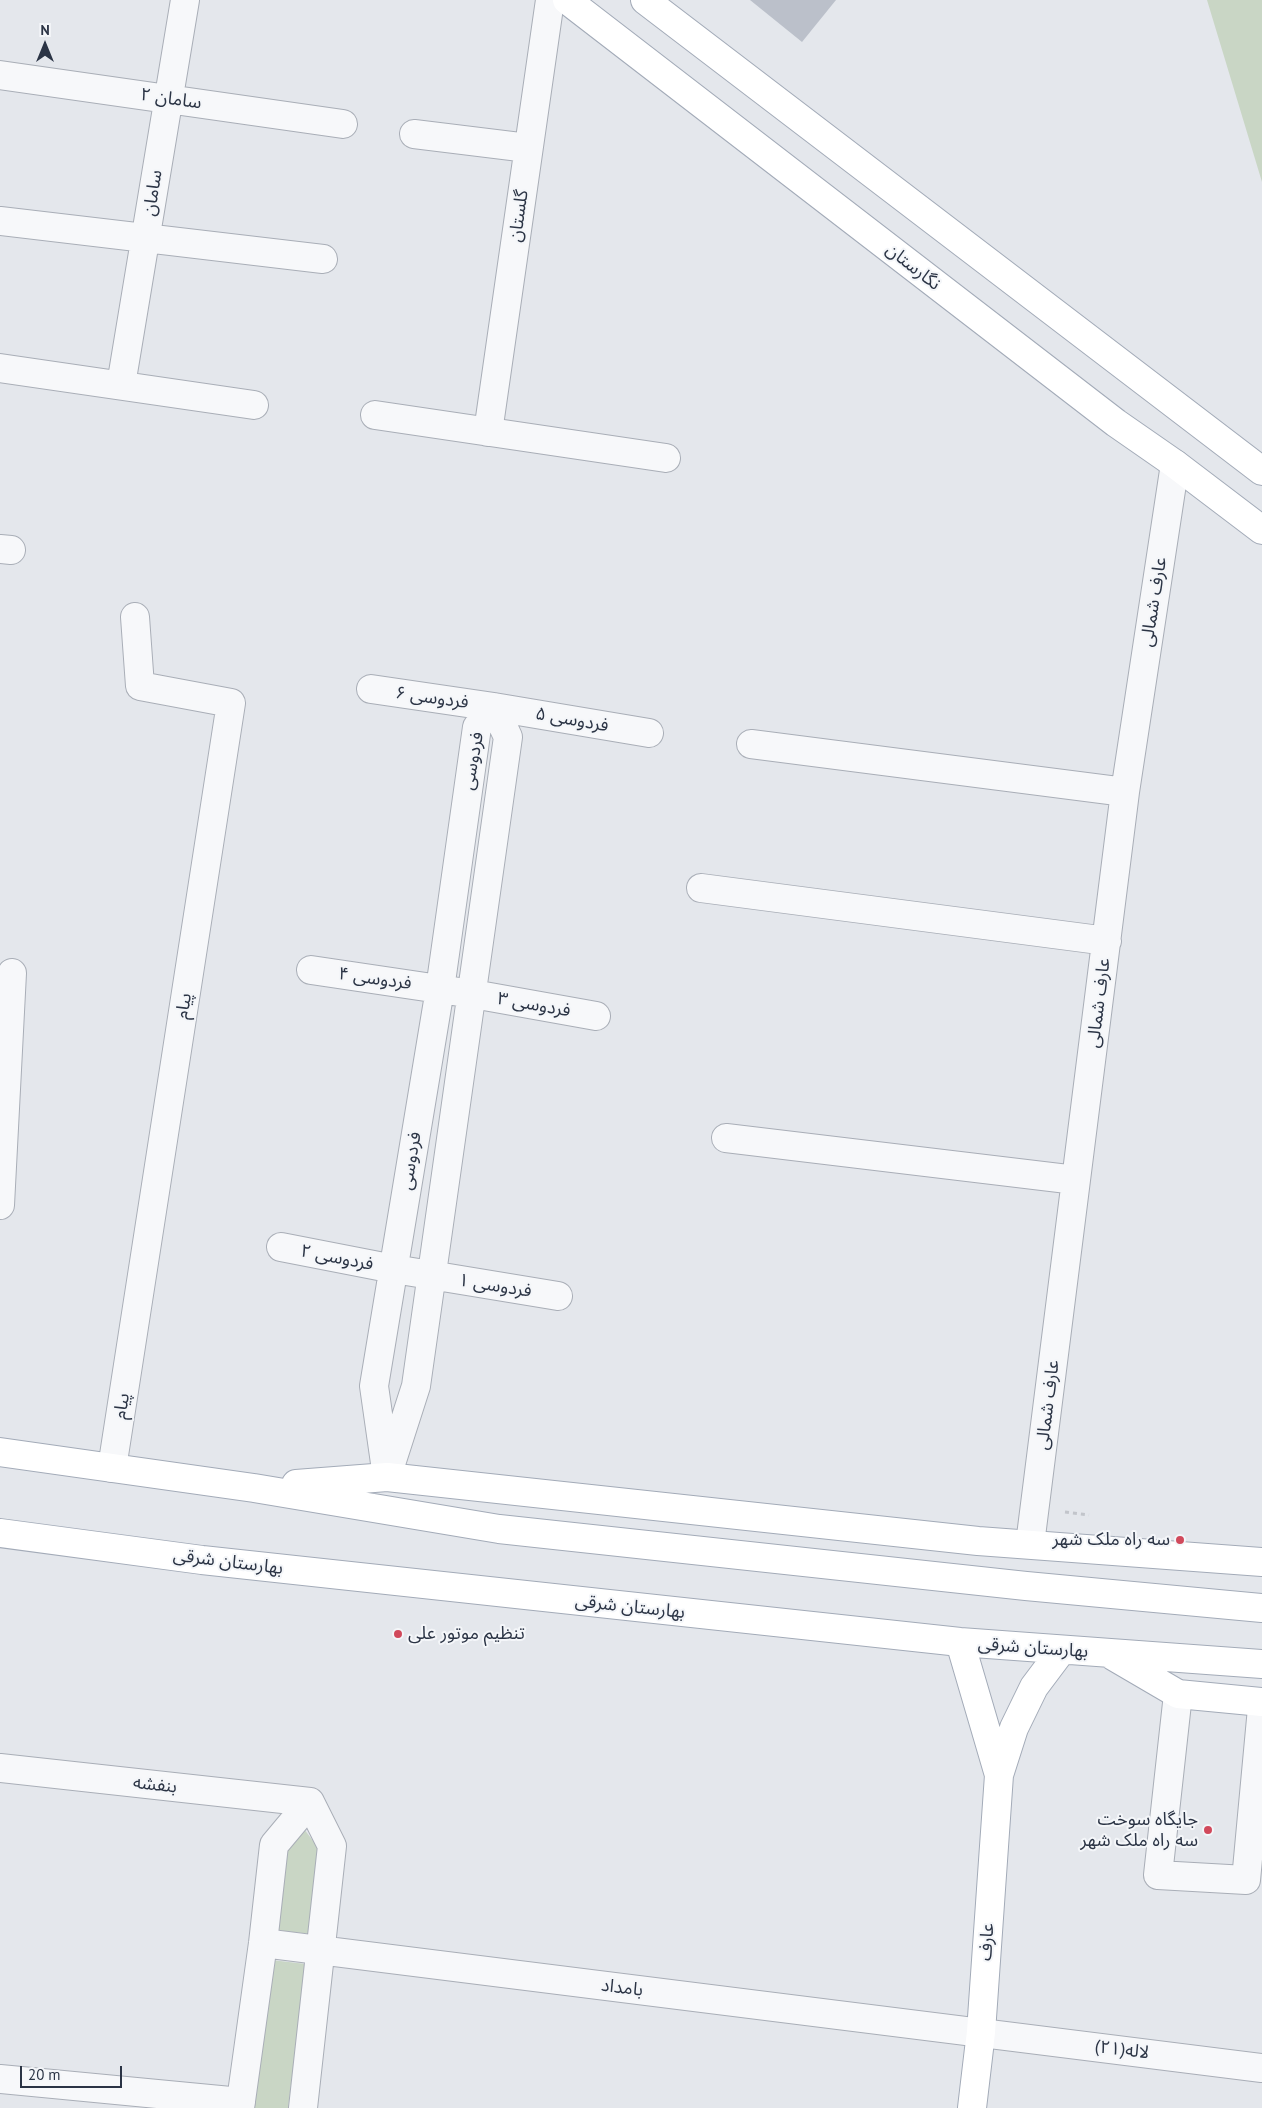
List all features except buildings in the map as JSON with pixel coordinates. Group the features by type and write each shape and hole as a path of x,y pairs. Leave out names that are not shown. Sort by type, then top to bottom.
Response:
{"main road":[{"name":"نگارستان","path":"567,0 1116,423 1175,464 1262,530"},
{"path":"645,0 1262,471"},
{"path":"0,1452 254,1488 499,1529 1026,1586 1262,1608"},
{"path":"254,1488 387,1477 969,1540 1262,1562"},
{"name":"بهارستان شرقی","path":"0,1533 202,1560 960,1642 1062,1651 1262,1664"},
{"path":"1216,1558 1262,1567"},
{"path":"960,1642 999,1775"},
{"path":"999,1775 1014,1728 1034,1687 1062,1651"},
{"path":"1108,1653 1178,1694 1262,1702"},
{"name":"عارف","path":"972,2108 981,2032 999,1775"}],"street":[{"name":"سامان","path":"121,385 186,0"},
{"name":"گلستان","path":"488,432 550,0"},
{"name":"سامان ۲","path":"0,76 343,124"},
{"path":"414,134 528,148"},
{"path":"0,222 323,259"},
{"path":"0,368 254,405"},
{"path":"375,415 666,458"},
{"name":"عارف شمالی","path":"1030,1544 1125,792 1175,464"},
{"name":"پیام","path":"112,1468 231,702 140,686 136,617"},
{"name":"فردوسی ۶","path":"371,689 494,707"},
{"name":"فردوسی ۵","path":"494,707 649,733"},
{"name":"فردوسی","path":"494,707 508,737 473,994 416,1386 387,1477 374,1386 440,989 477,728 494,707"},
{"path":"751,744 1125,792"},
{"path":"701,888 1107,942"},
{"name":"فردوسی ۴","path":"311,970 473,994"},
{"path":"0,1205 12,973"},
{"name":"فردوسی ۳","path":"473,994 596,1016"},
{"path":"726,1138 1076,1180"},
{"name":"فردوسی ۲","path":"281,1247 432,1276"},
{"name":"فردوسی ۱","path":"432,1276 558,1296"},
{"path":"1178,1694 1158,1875 1246,1880 1262,1708"},
{"name":"بنفشه","path":"0,1768 310,1802"},
{"path":"0,2079 240,2105 263,1943 274,1845 310,1802 332,1846 303,2108"},
{"name":"بامداد","path":"263,1943 981,2032"},
{"name":"لاله(۲۱)","path":"981,2032 1262,2068"}],"green space":[{"path":"1207,0 1262,0 1262,182"},
{"path":"304,1829 320,1850 311,1934 276,1930 286,1849"},
{"path":"271,1960 306,1964 288,2108 253,2108"}],"place":[{"name":"سه راه ملک شهر","path":"1180,1540"},
{"name":"تنظیم موتور علی","path":"398,1634"},
{"name":"جایگاه سوخت سه راه ملک شهر","path":"1208,1830"}]}
